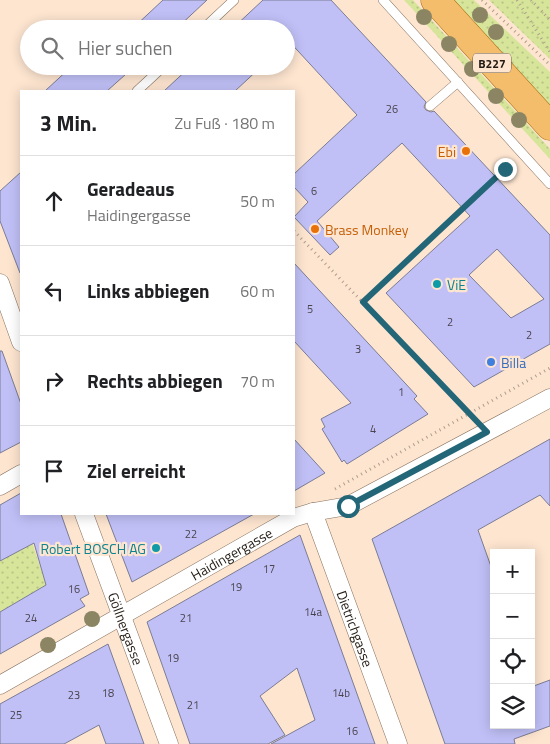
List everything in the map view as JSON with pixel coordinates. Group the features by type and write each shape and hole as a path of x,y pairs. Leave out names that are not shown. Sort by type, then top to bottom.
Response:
{"main road":[{"name":"B227","path":"435,0 550,126"}],"street":[{"path":"0,283 20,339"},
{"name":"Haidingergasse","path":"0,685 293,518 313,512 348,506 550,398"},
{"path":"0,486 20,475"},
{"name":"Dietrichgasse","path":"313,512 398,744"},
{"name":"Göllnergasse","path":"84,515 169,744"}],"lane":[{"path":"213,20 234,0"},
{"path":"383,0 550,184"},
{"path":"138,90 154,75"},
{"path":"430,106 458,82"}],"path":[{"path":"482,0 550,65"},
{"path":"517,0 550,52"},
{"path":"531,0 550,20"},
{"path":"363,302 522,153"},
{"path":"295,232 487,432"},
{"path":"330,491 550,368"}],"green space":[{"path":"404,0 413,0 550,149 550,159"},
{"path":"452,0 474,0 550,72 550,107"},
{"path":"550,0 550,59 490,1"},
{"path":"28,529 46,585 0,612 0,561 20,550"}],"building":[{"path":"163,0 207,0 186,20 142,20"},
{"path":"263,0 331,0 426,102 424,107 426,110 434,111 550,235 550,344 474,387 386,293 470,216 402,143 317,221 339,247 330,255 295,218 308,202 295,188 295,173 357,115 295,48 295,20 242,20","holes":["497,249 544,299 511,318 469,275"]},
{"path":"62,75 125,75 108,90 46,90"},
{"path":"181,75 252,75 236,90 165,90"},
{"path":"20,173 20,273 0,221 0,191"},
{"path":"295,264 417,396 414,399 428,414 347,464 344,460 342,462 322,429 325,427 321,419 351,403 295,342"},
{"path":"0,351 2,351 20,401 20,443 0,453"},
{"path":"550,439 550,506 540,495 478,530 490,564 490,729 535,729 535,686 550,680 550,726 514,739 515,744 445,744 372,539"},
{"path":"295,440 325,473 295,490"},
{"path":"20,494 20,515 61,515 89,594 80,599 85,606 0,654 0,612 46,585 34,543 0,561 0,505"},
{"name":"Robert BOSCH AG","path":"106,515 252,515 132,582"},
{"path":"300,535 375,744 271,744 315,720 297,668 260,696 285,735 268,744 190,744 147,622"},
{"path":"108,644 144,744 106,744 99,725 64,744 0,744 0,704"}],"place":[{"name":"Ebi","path":"466,151"},
{"name":"Brass Monkey","path":"315,229"},
{"name":"ViE","path":"437,284"},
{"name":"Billa","path":"491,362"},
{"name":"Robert BOSCH AG","path":"156,548"}],"route":[{"path":"348,506 487,432 363,302 505,169"}]}
